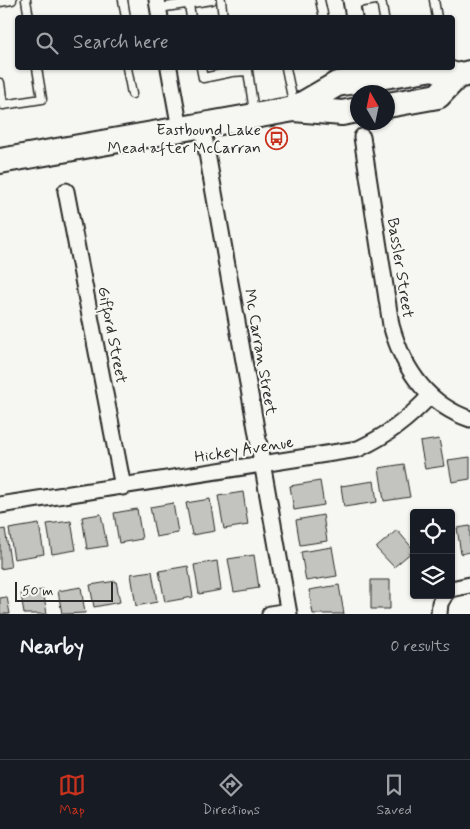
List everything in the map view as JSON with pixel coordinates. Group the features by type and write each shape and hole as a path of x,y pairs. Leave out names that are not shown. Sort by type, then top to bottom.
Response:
{"main road":[{"path":"294,109 337,84 363,74 410,70"},
{"path":"395,104 438,96 455,72"},
{"path":"0,160 294,109 350,111"}],"street":[{"name":"Mc Carran Street","path":"170,70 191,127 262,465 288,613"},
{"name":"Bassler Street","path":"362,137 392,325 398,350 414,379 430,396"},
{"name":"Gifford Street","path":"66,191 123,487"},
{"name":"Hickey Avenue","path":"0,505 358,449 383,438 407,419 430,396"},
{"path":"430,396 451,411 470,419"},
{"path":"455,588 470,585"},
{"path":"439,614 440,603 442,599"},
{"path":"270,614 288,613"}],"lane":[{"path":"0,2 12,0"},
{"path":"26,0 28,15"},
{"path":"123,0 126,15"},
{"path":"159,9 212,0"},
{"path":"221,0 223,15"},
{"path":"320,0 323,15"},
{"path":"352,7 376,0"},
{"path":"382,0 384,15"},
{"path":"434,0 436,15"},
{"path":"189,4 191,15"},
{"path":"0,83 3,105 42,99 37,70"},
{"path":"127,70 132,94"},
{"path":"201,70 203,78 231,70 248,70 255,116"},
{"path":"286,70 294,109"}],"building":[{"path":"439,439 444,466 425,469 420,442"},
{"path":"470,457 470,479 452,482 448,460"},
{"path":"404,464 410,497 384,501 379,468"},
{"path":"320,481 324,505 294,510 290,486"},
{"path":"374,481 377,502 344,507 341,486"},
{"path":"243,492 248,525 224,529 218,496"},
{"path":"210,499 215,531 192,535 186,503"},
{"path":"173,503 178,533 156,537 150,507"},
{"path":"137,509 142,539 119,543 114,513"},
{"path":"101,514 107,546 87,549 82,517"},
{"path":"323,515 327,541 300,545 296,520"},
{"path":"71,521 76,550 52,554 47,524"},
{"path":"39,524 44,554 14,559 9,529"},
{"path":"470,526 470,552 461,554 457,528"},
{"path":"5,529 11,567 0,569 0,530"},
{"path":"397,530 410,545 410,553 394,567 376,548"},
{"path":"332,547 337,576 306,581 301,552"},
{"path":"254,555 259,588 234,592 228,559"},
{"path":"217,561 221,590 199,594 194,565"},
{"path":"188,566 193,597 165,602 159,571"},
{"path":"152,571 157,602 136,606 131,574"},
{"path":"371,580 390,580 390,609 371,609"},
{"path":"116,581 120,602 94,607 90,585"},
{"path":"339,585 344,614 313,614 309,590"},
{"path":"81,587 85,613 62,614 58,591"},
{"path":"43,590 47,614 24,614 21,593"},
{"path":"7,597 10,614 0,614 0,598"}],"place":[{"name":"Eastbound Lake Mead after McCarran","path":"277,139"}]}
